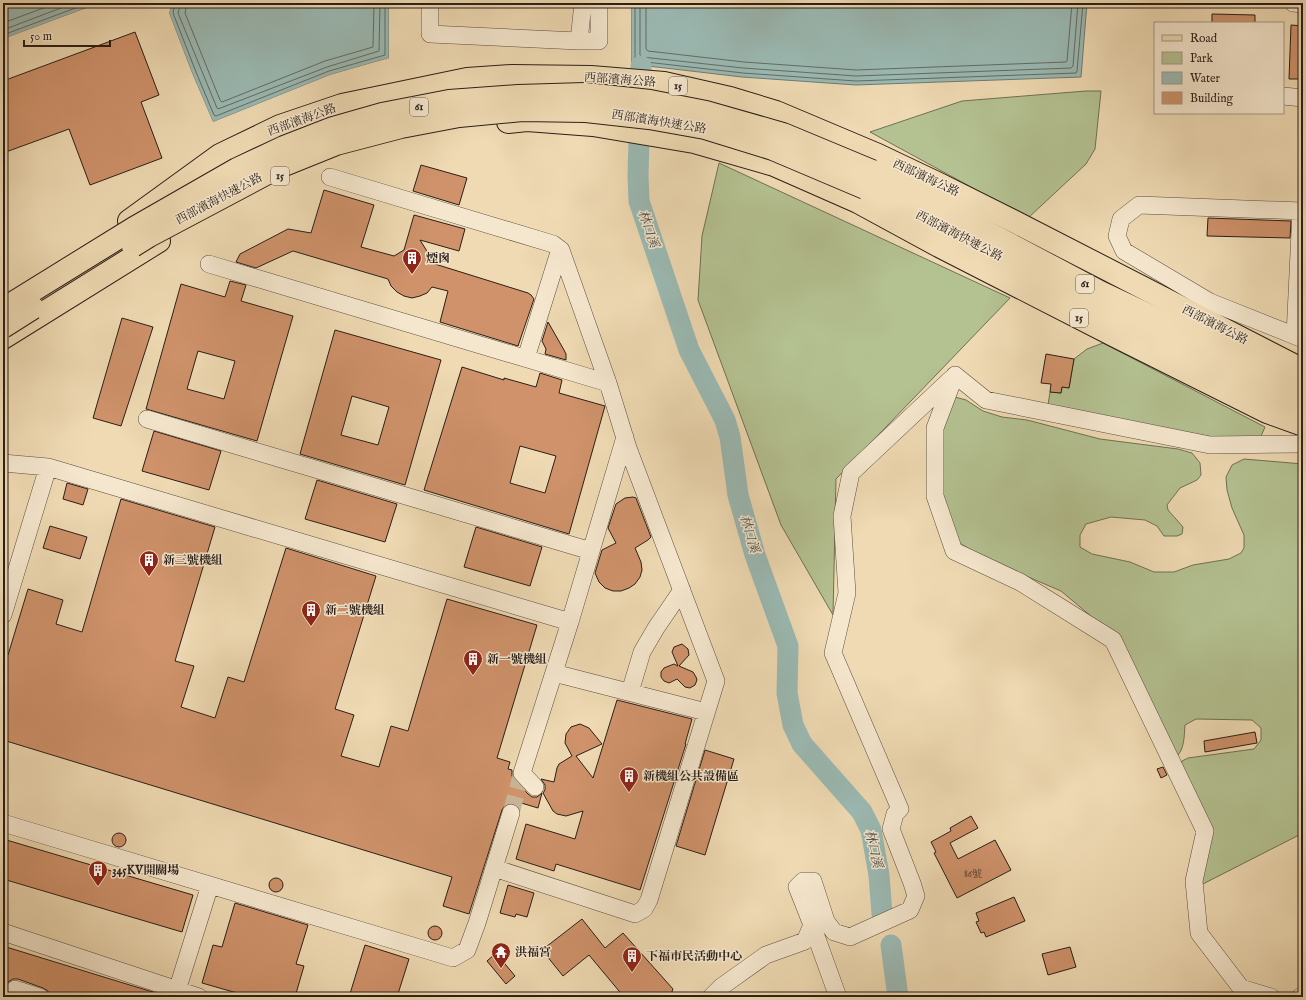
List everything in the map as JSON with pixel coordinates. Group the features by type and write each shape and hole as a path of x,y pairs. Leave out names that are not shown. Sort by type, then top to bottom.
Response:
{"main road":[{"name":"西部濱海公路","path":"3,300 138,215 220,155 280,126 342,105 467,79 512,76 592,77 664,83 730,98 776,112 878,155 937,183 1303,370"},
{"name":"西部濱海快速公路","path":"3,309 140,224 237,168 284,147 333,128 382,114 449,101 518,96 585,94 650,102 706,112 783,134 869,179 1226,373 1303,406"},
{"name":"西部濱海快速公路","path":"3,327 149,236 279,167 336,144 401,127 459,116 522,110 586,111 649,118 698,127 869,179 1100,292 1303,388"},
{"name":"15","path":"3,338 156,243 281,175 342,153 405,136 460,125 527,120 593,125 694,142 774,165 858,202 939,246 1113,335 1268,412 1303,425"}],"street":[{"path":"430,3 430,34 579,41 599,41 599,3"},
{"path":"1293,3 1303,4"},
{"path":"579,41 583,7"},
{"path":"1284,96 1303,98"},
{"path":"330,177 553,244 561,250 608,383 624,436 716,681 649,900 644,909 635,914 494,868"},
{"path":"180,184 203,217"},
{"path":"1139,205 1301,211 1299,338 1210,302 1124,251 1117,236 1121,219 1139,205"},
{"path":"526,358 560,249"},
{"path":"209,264 608,383"},
{"path":"956,375 986,400 1210,445 1303,444"},
{"path":"838,997 797,887 803,881 813,881 826,921 834,932 850,937 910,910 916,896 891,829 895,814 900,809 833,654 847,593 842,516 851,473 956,375"},
{"path":"956,375 935,428 935,496 954,551 1020,582 1113,640 1205,831 1194,881 1199,933 1241,988 1271,997"},
{"path":"147,419 591,552"},
{"path":"535,787 522,773 570,622 624,436"},
{"path":"3,463 48,466 570,622"},
{"path":"3,615 48,466"},
{"path":"630,692 642,652 656,628 682,590"},
{"path":"554,673 706,712"},
{"path":"3,823 453,958 467,950 494,868 510,813"},
{"path":"176,994 210,885"},
{"path":"711,997 721,987 766,955 805,941 812,925"},
{"path":"3,932 176,994 199,997"},
{"path":"15,989 40,997"}],"green space":[{"path":"1101,91 1095,149 1086,164 1028,218 870,132 962,101"},
{"path":"719,163 1010,298 836,479 833,615 781,525 698,300 702,236"},
{"path":"1103,343 1265,427 1259,441 1252,445 1048,405 1050,392 1061,393 1062,387 1069,388 1074,359 1087,349"},
{"path":"955,397 966,400 983,411 1002,417 1027,420 1100,439 1178,449 1192,453 1200,463 1201,475 1197,480 1180,488 1167,505 1168,510 1183,527 1182,534 1177,536 1164,536 1157,526 1145,520 1111,517 1086,524 1080,535 1080,547 1092,554 1130,562 1154,572 1174,572 1193,565 1229,559 1241,553 1244,548 1244,535 1232,508 1227,490 1226,477 1232,465 1244,459 1303,464 1303,833 1197,887 1202,830 1180,773 1182,761 1188,758 1254,749 1261,740 1261,728 1252,720 1196,719 1185,725 1181,751 1175,758 1116,637 1061,591 984,558 953,539 935,462 948,399"}],"water":[{"path":"3,3 100,3 3,39"},
{"path":"172,3 389,3 389,58 330,75 213,122 169,13"},
{"path":"631,3 1087,3 1081,77 856,85 742,77 631,64"}],"pier":[{"path":"102,3 101,5 3,41 3,39"},
{"path":"170,3 172,3 169,13 213,122 330,75 389,58 389,3 391,3 391,58 331,77 212,124 190,74 167,14"},
{"path":"629,3 631,3 631,64 629,64"}],"building":[{"path":"1212,14 1255,15 1255,22 1212,22"},
{"path":"1291,25 1303,26 1303,79 1289,79"},
{"path":"135,32 159,95 141,102 162,158 90,185 69,129 3,153 3,81"},
{"path":"421,165 467,178 459,205 413,191"},
{"path":"324,190 374,205 361,247 394,256 404,250 414,215 465,229 459,251 420,240 435,264 531,295 534,299 518,346 440,322 448,291 432,287 427,293 420,296 412,298 404,296 391,286 388,279 293,251 256,268 236,262 240,254 288,229 311,233"},
{"path":"1208,218 1291,221 1290,238 1207,236"},
{"path":"230,281 246,285 241,301 293,316 257,441 146,409 181,284 225,297","holes":["198,351 235,361 224,399 187,389"]},
{"path":"122,318 153,327 121,426 93,418"},
{"path":"548,322 566,354 566,360 545,354 546,349 542,341"},
{"path":"335,330 441,360 405,485 300,454","holes":["352,396 389,407 378,445 341,435"]},
{"path":"1046,354 1074,359 1069,388 1062,387 1061,393 1050,392 1051,384 1041,383"},
{"path":"462,367 504,380 504,378 536,387 540,373 562,380 559,393 605,406 569,534 424,490","holes":["520,446 556,456 545,493 510,483"]},
{"path":"154,431 221,451 209,490 142,471"},
{"path":"317,480 397,504 385,542 305,519"},
{"path":"67,483 88,489 83,505 63,499"},
{"path":"625,498 636,498 651,537 635,548 641,562 642,570 640,577 635,584 629,588 621,591 613,591 605,588 599,582 595,573 602,550 616,543 608,528 616,504"},
{"path":"121,499 215,527 175,661 194,666 181,707 215,718 228,677 244,682 286,548 376,576 335,709 354,715 341,756 379,767 391,726 408,731 447,599 537,625 497,758 510,762 508,769 512,770 512,776 514,779 528,794 532,797 537,797 542,793 538,808 508,799 502,810 469,914 443,906 452,877 3,740 3,653 8,655 28,589 63,600 56,624 82,632"},
{"path":"50,526 87,537 80,559 43,548"},
{"path":"476,527 542,547 530,586 464,567"},
{"path":"682,644 688,649 689,655 679,666 693,672 697,680 695,685 690,688 685,687 677,679 669,683 664,681 661,677 661,672 664,668 674,664 678,666 672,652 674,647"},
{"name":"新機組公共設備區","path":"617,700 692,719 686,744 640,890 556,864 554,871 516,859 526,824 575,839 583,811 566,816 557,814 553,811 543,793 545,790 545,785 541,779 554,782 559,764 572,756 565,743 566,734 571,727 580,724 589,728 602,744 576,756 593,778"},
{"path":"1255,732 1257,743 1205,752 1204,741"},
{"path":"705,750 734,759 705,855 676,846"},
{"path":"1163,767 1167,775 1161,778 1157,769"},
{"path":"971,816 978,828 950,843 958,859 995,840 1011,870 957,898 934,853 936,852 931,842 951,831 950,828"},
{"path":"116,833 122,833 126,837 126,843 122,847 116,847 112,843 112,837"},
{"name":"345KV開關場","path":"3,839 193,895 182,932 3,879"},
{"path":"273,878 279,878 283,882 283,888 279,892 273,892 269,888 269,882"},
{"path":"508,885 534,893 527,917 516,914 515,917 500,913"},
{"path":"1014,897 1025,921 986,937 984,932 981,933 976,922 979,921 976,913"},
{"path":"235,903 308,925 296,964 304,966 295,997 251,997 202,983 213,945 222,947"},
{"name":"下福市民活動中心","path":"582,919 605,948 623,933 673,989 670,997 624,997 589,955 563,976 542,950"},
{"path":"432,926 438,926 442,930 442,936 438,940 432,940 428,936 428,930"},
{"path":"365,945 409,959 397,997 349,997"},
{"path":"3,946 163,995 162,997 65,997 55,994 54,997 50,997 48,991 43,988 18,979 13,979 5,986 5,991 9,997 3,997"},
{"path":"1070,947 1076,967 1048,975 1042,954"},
{"name":"洪福宮","path":"496,953 515,976 506,984 487,961"}],"waterway":[{"name":"林口溪","path":"641,66 641,74"},
{"name":"林口溪","path":"639,140 639,201 689,350 725,420 730,437 738,495 755,555 788,646 787,693 793,725 802,744 862,812 871,830 879,875 882,914"},
{"name":"林口溪","path":"891,945 898,997"}],"tunnel":[{"path":"511,813 522,773"}],"place":[{"name":"煙囪","path":"412,275"},
{"name":"新三號機組","path":"149,577"},
{"name":"新二號機組","path":"311,627"},
{"name":"新一號機組","path":"473,676"},
{"name":"新機組公共設備區","path":"629,793"},
{"name":"345KV開關場","path":"98,887"},
{"name":"洪福宮","path":"501,969"},
{"name":"下福市民活動中心","path":"632,973"}]}
